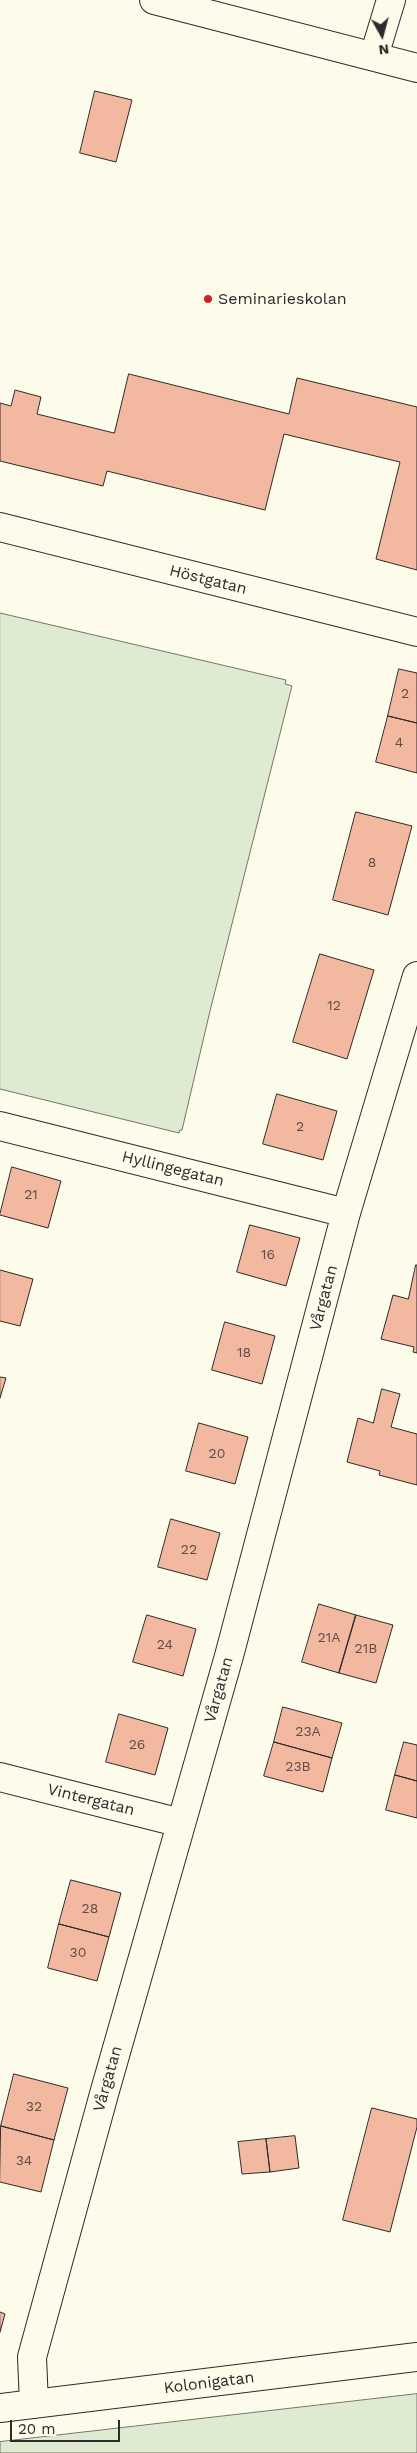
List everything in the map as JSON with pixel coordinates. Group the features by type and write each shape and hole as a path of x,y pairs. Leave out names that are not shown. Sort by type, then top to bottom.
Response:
{"street":[{"path":"154,0 417,68"},
{"path":"374,56 391,0"},
{"name":"Höstgatan","path":"0,527 417,632"},
{"name":"Vårgatan","path":"34,2404 32,2357 229,1656 346,1213 417,976"},
{"name":"Hyllingegatan","path":"0,1126 346,1213"},
{"name":"Vintergatan","path":"0,1778 181,1823"},
{"name":"Kolonigatan","path":"0,2408 417,2357"}],"green space":[{"path":"0,613 286,680 285,684 292,686 182,1130 179,1133 0,1089"},
{"path":"417,2394 417,2453 0,2453 0,2442"}],"building":[{"path":"95,91 132,100 116,162 80,153"},
{"path":"129,374 289,414 297,378 417,407 417,570 376,559 400,462 284,434 265,510 107,471 103,486 0,461 0,403 11,406 15,390 41,397 37,414 114,433"},
{"path":"399,669 417,673 417,723 388,716"},
{"path":"388,716 417,723 417,773 376,762"},
{"path":"356,812 412,826 388,915 333,900"},
{"path":"320,954 374,970 347,1059 293,1042"},
{"path":"277,1094 337,1111 323,1160 263,1144"},
{"path":"12,1167 61,1181 48,1228 0,1215"},
{"path":"250,1225 300,1238 286,1286 237,1272"},
{"path":"416,1265 417,1353 413,1352 414,1347 381,1339 393,1295 408,1299"},
{"path":"0,1270 33,1279 20,1326 0,1321"},
{"path":"225,1322 275,1336 262,1384 212,1370"},
{"path":"0,1377 6,1378 0,1398"},
{"path":"382,1389 400,1394 391,1427 417,1434 417,1485 379,1475 380,1471 347,1462 358,1418 373,1423"},
{"path":"199,1423 248,1437 235,1484 186,1471"},
{"path":"171,1519 220,1533 207,1580 158,1567"},
{"path":"319,1604 356,1615 339,1673 302,1662"},
{"path":"147,1615 196,1629 183,1676 133,1662"},
{"path":"356,1615 393,1625 376,1683 339,1673"},
{"path":"283,1707 342,1723 332,1758 274,1742"},
{"path":"119,1714 168,1728 155,1775 106,1762"},
{"path":"274,1742 332,1758 323,1792 264,1776"},
{"path":"404,1742 417,1745 417,1781 395,1775"},
{"path":"395,1775 417,1781 417,1818 386,1810"},
{"path":"71,1880 121,1893 109,1937 59,1924"},
{"path":"59,1924 109,1937 97,1981 48,1968"},
{"path":"14,2074 68,2088 54,2140 1,2126"},
{"path":"372,2108 417,2119 417,2127 390,2232 343,2220"},
{"path":"1,2126 54,2140 41,2192 0,2182"},
{"path":"295,2136 299,2168 270,2172 266,2139"},
{"path":"266,2139 270,2172 242,2174 238,2142"},
{"path":"0,2312 5,2314 0,2332"}],"place":[{"name":"Seminarieskolan","path":"208,299"}]}
